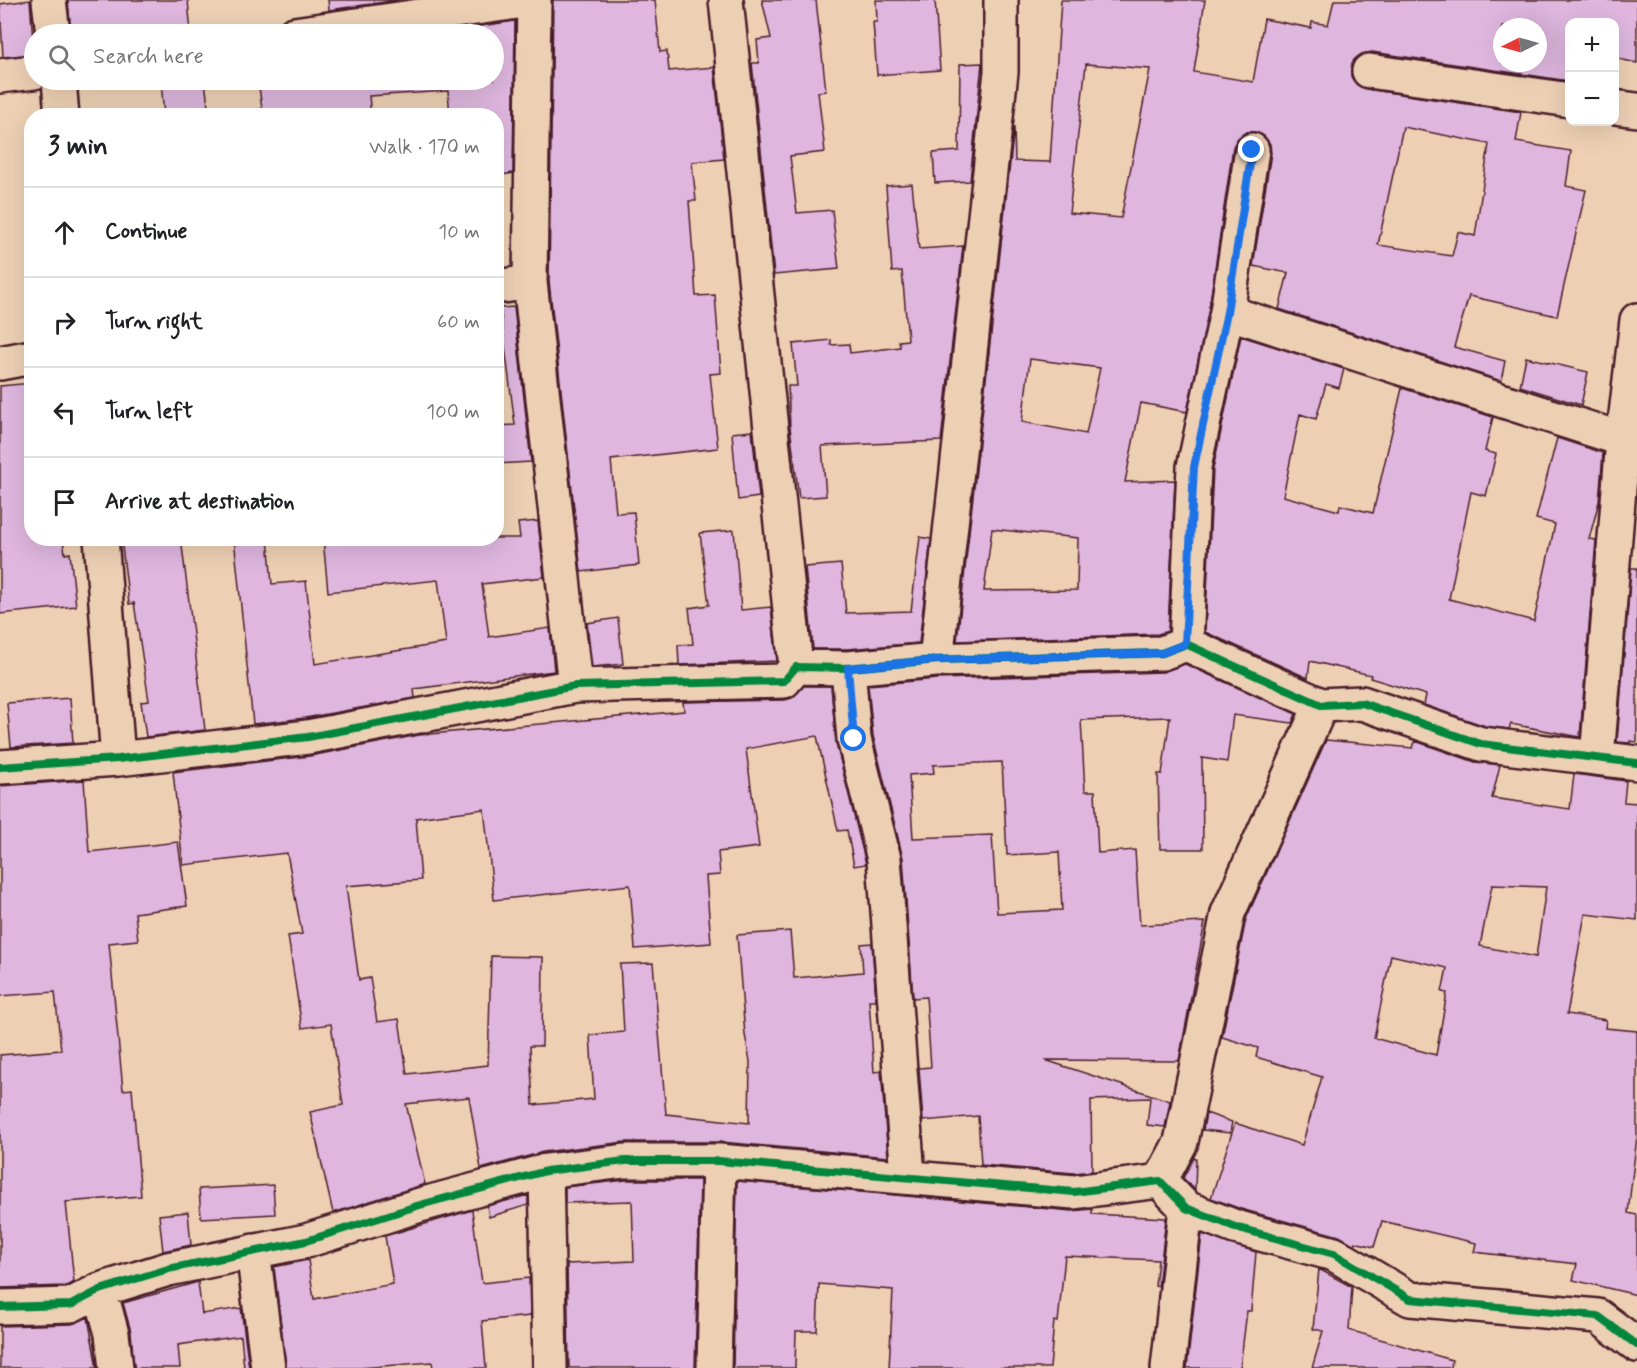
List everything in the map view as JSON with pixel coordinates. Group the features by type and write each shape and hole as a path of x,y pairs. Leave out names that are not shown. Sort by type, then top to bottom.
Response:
{"street":[{"path":"49,0 52,24"},
{"path":"364,24 532,0 530,282 575,686"},
{"path":"0,767 118,759 308,737 575,686 784,681 796,667 726,0"},
{"path":"936,660 1001,72 1001,0"},
{"path":"1369,71 1565,99"},
{"path":"0,76 24,73"},
{"path":"59,90 61,108"},
{"path":"1619,108 1637,110"},
{"path":"1185,644 1194,467 1227,312 1252,150"},
{"path":"504,286 530,282"},
{"path":"1227,312 1630,442"},
{"path":"1597,758 1630,442 1637,320"},
{"path":"0,363 24,358"},
{"path":"102,546 118,759"},
{"path":"796,667 848,668 936,660 1162,653 1185,644 1321,705 1362,703 1481,744 1637,763"},
{"path":"848,668 854,739 884,859 908,1176"},
{"path":"1160,1181 1181,1142 1228,913 1321,705"},
{"path":"0,1307 71,1305 100,1290 168,1269 306,1241 420,1205 546,1171 625,1161 719,1161 1074,1192 1160,1181"},
{"path":"714,1368 719,1161"},
{"path":"546,1171 550,1368"},
{"path":"1160,1181 1186,1208 1235,1227 1334,1254 1410,1299 1598,1316 1637,1345"},
{"path":"1168,1368 1186,1208"},
{"path":"253,1251 268,1368"},
{"path":"100,1290 112,1335 116,1368"}],"building":[{"path":"30,0 32,24 24,24 24,55 3,57 0,4"},
{"path":"68,0 188,0 190,24 70,24"},
{"path":"328,0 399,0 329,10"},
{"path":"553,0 655,0 660,52 667,51 669,71 714,67 724,159 692,162 696,201 689,201 696,296 715,295 721,373 710,374 718,448 611,460 616,513 634,512 639,565 581,572 549,281"},
{"path":"762,0 816,0 826,91 818,92 825,152 790,156 797,213 832,210 839,269 774,275 752,63 759,63 757,40 771,38"},
{"path":"876,0 935,0 940,70 877,75 873,22 877,22"},
{"path":"1061,0 1205,0 1194,72 1253,82 1264,19 1311,28 1312,22 1328,25 1334,0 1637,0 1637,63 1619,59 1619,18 1565,18 1565,80 1508,72 1547,72 1547,18 1493,18 1493,70 1372,52 1362,54 1354,60 1351,68 1351,77 1357,85 1366,89 1521,112 1516,142 1571,151 1566,186 1586,190 1557,316 1469,296 1454,347 1505,361 1501,381 1279,309 1288,273 1253,266 1271,153 1270,144 1264,136 1255,132 1246,132 1238,138 1233,147 1209,309 1187,412 1141,403 1125,482 1175,480 1168,631 1158,634 957,641 1014,127 1015,161 1050,162","holes":["1086,64 1150,69 1121,218 1069,213","1403,127 1489,144 1475,236 1458,232 1452,256 1378,245","1030,359 1100,368 1086,434 1022,422","992,529 1078,538 1077,590 984,591"]},
{"path":"515,21 513,173 504,175 504,108 449,108 448,91 369,96 370,108 262,108 259,90 504,90 504,24 494,24"},
{"path":"982,63 970,181 935,183 933,153 959,151 960,64"},
{"path":"162,90 206,90 208,108 163,108"},
{"path":"912,184 919,249 963,246 941,441 822,446 826,496 799,498 790,427 788,386 797,386 793,344 831,340 831,345 849,344 850,353 900,347 899,341 908,340 902,271 892,272 886,186"},
{"path":"514,307 531,462 504,464 504,426 515,425 504,339 504,308"},
{"path":"1241,336 1344,369 1339,388 1326,384 1316,419 1300,414 1283,496 1339,511 1340,505 1373,513 1402,388 1493,417 1485,451 1496,454 1486,496 1471,492 1449,599 1534,621 1555,524 1536,519 1557,438 1603,453 1599,502 1589,539 1596,540 1580,737 1511,724 1509,729 1485,726 1424,705 1426,695 1370,678 1371,675 1310,661 1308,678 1205,632 1213,469"},
{"path":"1526,357 1588,372 1581,405 1520,386"},
{"path":"24,384 24,546 64,546 65,554 70,553 76,606 0,614 0,386"},
{"path":"752,431 759,497 738,500 732,433"},
{"path":"538,521 544,577 482,584 489,637 550,628 554,671 414,689 415,698 305,718 253,724 235,546 269,546 272,584 306,581 315,664 446,643 438,580 328,592 324,546 504,546 504,538 520,538 518,523"},
{"path":"734,530 741,610 771,607 777,661 679,665 678,645 693,644 689,608 709,605 700,533"},
{"path":"920,537 931,539 919,643 847,649 813,649 805,567 841,564 846,613 911,611"},
{"path":"122,546 182,546 205,730 146,737 141,702 149,701 134,603 129,604"},
{"path":"1631,568 1637,568 1637,742 1630,741 1630,743 1617,742"},
{"path":"618,618 623,664 592,667 587,623"},
{"path":"1185,664 1296,714 1292,723 1233,715 1227,762 1202,758 1203,849 1160,849 1158,774 1162,774 1170,717 1081,720 1085,791 1095,791 1098,853 1135,850 1140,925 1205,922 1179,1061 1045,1060 1170,1101 1165,1127 1147,1125 1150,1098 1091,1100 1092,1171 1074,1173 981,1165 978,1116 923,1121 919,1068 931,1067 926,997 913,998 903,858 873,736 868,685 937,679 1163,672","holes":["1002,762 1007,855 1059,852 1062,910 997,913 992,835 913,838 909,775 934,773 933,765"]},
{"path":"804,686 831,686 836,743 866,864 854,866 847,830 838,831 817,736 746,749 759,847 718,852 720,875 706,876 711,943 635,949 630,885 494,900 484,809 416,818 421,880 346,886 359,980 370,978 377,1022 399,1019 407,1074 488,1065 491,956 543,957 542,1046 530,1046 533,1105 594,1099 590,1035 624,1032 620,964 653,963 666,1114 749,1123 750,1061 745,1035 737,935 790,931 794,978 863,972 861,944 872,943 876,1000 869,1000 874,1072 881,1071 888,1157 721,1142 625,1142 543,1152 481,1169 469,1097 406,1104 425,1184 333,1213 310,1112 343,1105 331,1024 302,1028 288,936 302,934 287,853 183,865 173,772 310,756 419,735 684,711 683,702 785,700 792,698"},
{"path":"70,698 73,743 11,747 7,703"},
{"path":"1326,740 1413,748 1415,741 1475,762 1500,765 1492,798 1570,809 1574,774 1626,781 1624,802 1637,803 1637,920 1585,914 1567,1014 1606,1020 1605,1028 1637,1031 1637,1136 1628,1213 1637,1215 1637,1295 1573,1280 1577,1264 1474,1252 1476,1243 1382,1221 1374,1247 1355,1242 1355,1245 1339,1236 1241,1209 1211,1198 1235,1123 1302,1145 1322,1077 1256,1057 1258,1048 1222,1037 1246,919","holes":["1492,885 1546,887 1536,957 1480,946","1391,955 1447,968 1442,992 1447,993 1436,1055 1374,1038"]},
{"path":"84,780 89,852 178,842 187,906 135,913 138,940 109,943 123,1090 132,1089 141,1196 66,1202 74,1282 66,1286 0,1288 0,1055 61,1050 55,992 0,996 0,786"},
{"path":"1206,1113 1232,1122 1230,1133 1203,1130"},
{"path":"1194,1158 1196,1159 1195,1190 1183,1178"},
{"path":"626,1180 700,1180 695,1368 569,1368 567,1264 634,1261 632,1201 565,1203 565,1187"},
{"path":"737,1181 1072,1211 1092,1209 1092,1214 1166,1218 1158,1287 1155,1286 1158,1260 1065,1256 1058,1322 1054,1321 1050,1368 889,1368 893,1290 819,1284 817,1331 796,1331 795,1368 733,1368"},
{"path":"273,1185 275,1214 201,1218 199,1189"},
{"path":"528,1195 528,1205 489,1217 487,1206"},
{"path":"472,1210 482,1283 529,1278 530,1316 482,1321 486,1368 433,1368 432,1362 360,1368 286,1368 274,1267 308,1260 314,1299 393,1284 385,1236"},
{"path":"188,1212 191,1245 163,1251 159,1215"},
{"path":"1202,1234 1256,1252 1251,1311 1247,1311 1240,1368 1187,1368"},
{"path":"1319,1269 1352,1287 1349,1330 1452,1360 1451,1368 1312,1368 1323,1331 1313,1329"},
{"path":"198,1282 202,1314 241,1308 249,1368 244,1368 241,1336 178,1345 180,1368 134,1368 131,1332 123,1303"},
{"path":"88,1317 97,1368 0,1368 0,1326 72,1324"}],"cycle path":[{"path":"0,767 118,759 308,737 575,686 784,681 796,667 848,668 936,660 1162,653 1186,644 1321,705 1362,703 1481,744 1637,763"},
{"path":"0,1307 71,1305 100,1290 168,1269 306,1241 420,1205 546,1171 625,1161 719,1161 1074,1192 1160,1181 1186,1208 1235,1227 1334,1254 1410,1299 1598,1316 1637,1345"}],"route":[{"path":"854,739 848,668 936,660 1162,653 1185,644 1194,467 1227,312 1252,150"}]}
